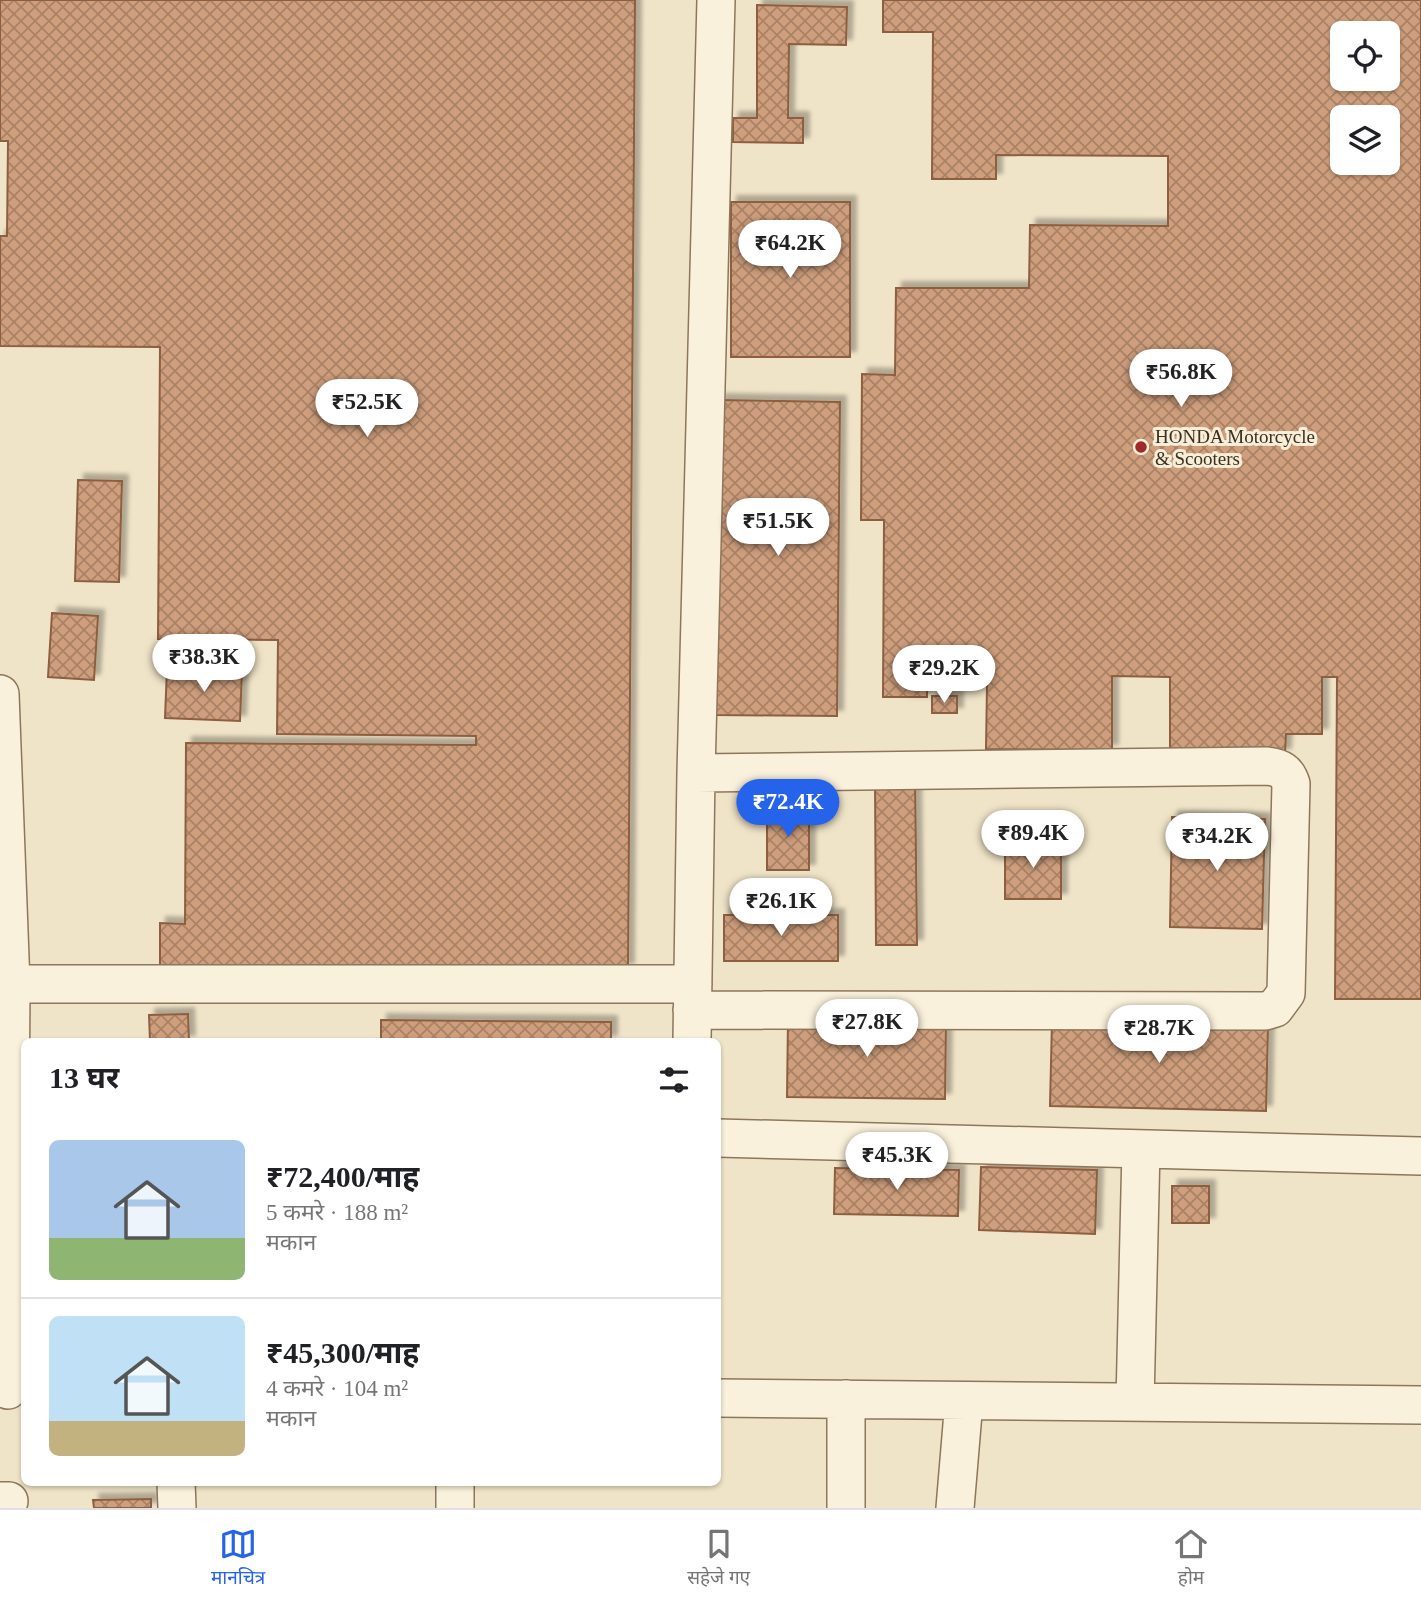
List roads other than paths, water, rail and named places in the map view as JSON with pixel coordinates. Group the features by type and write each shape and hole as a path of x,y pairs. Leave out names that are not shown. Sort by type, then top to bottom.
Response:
{"street":[{"path":"692,1012 716,0"},
{"path":"0,694 11,984 11,1390"},
{"path":"11,984 692,1012 1265,1011 1275,1008 1286,993 1291,784 1288,774 1280,768 1267,766 696,773"},
{"path":"721,1138 1421,1156"},
{"path":"1135,1402 1140,1149"},
{"path":"721,1398 1421,1405"},
{"path":"846,1399 846,1508"},
{"path":"955,1508 964,1401"},
{"path":"176,1486 177,1508"},
{"path":"454,1508 455,1486"}],"place":[{"name":"HONDA Motorcycle & Scooters","path":"1141,447"}]}
